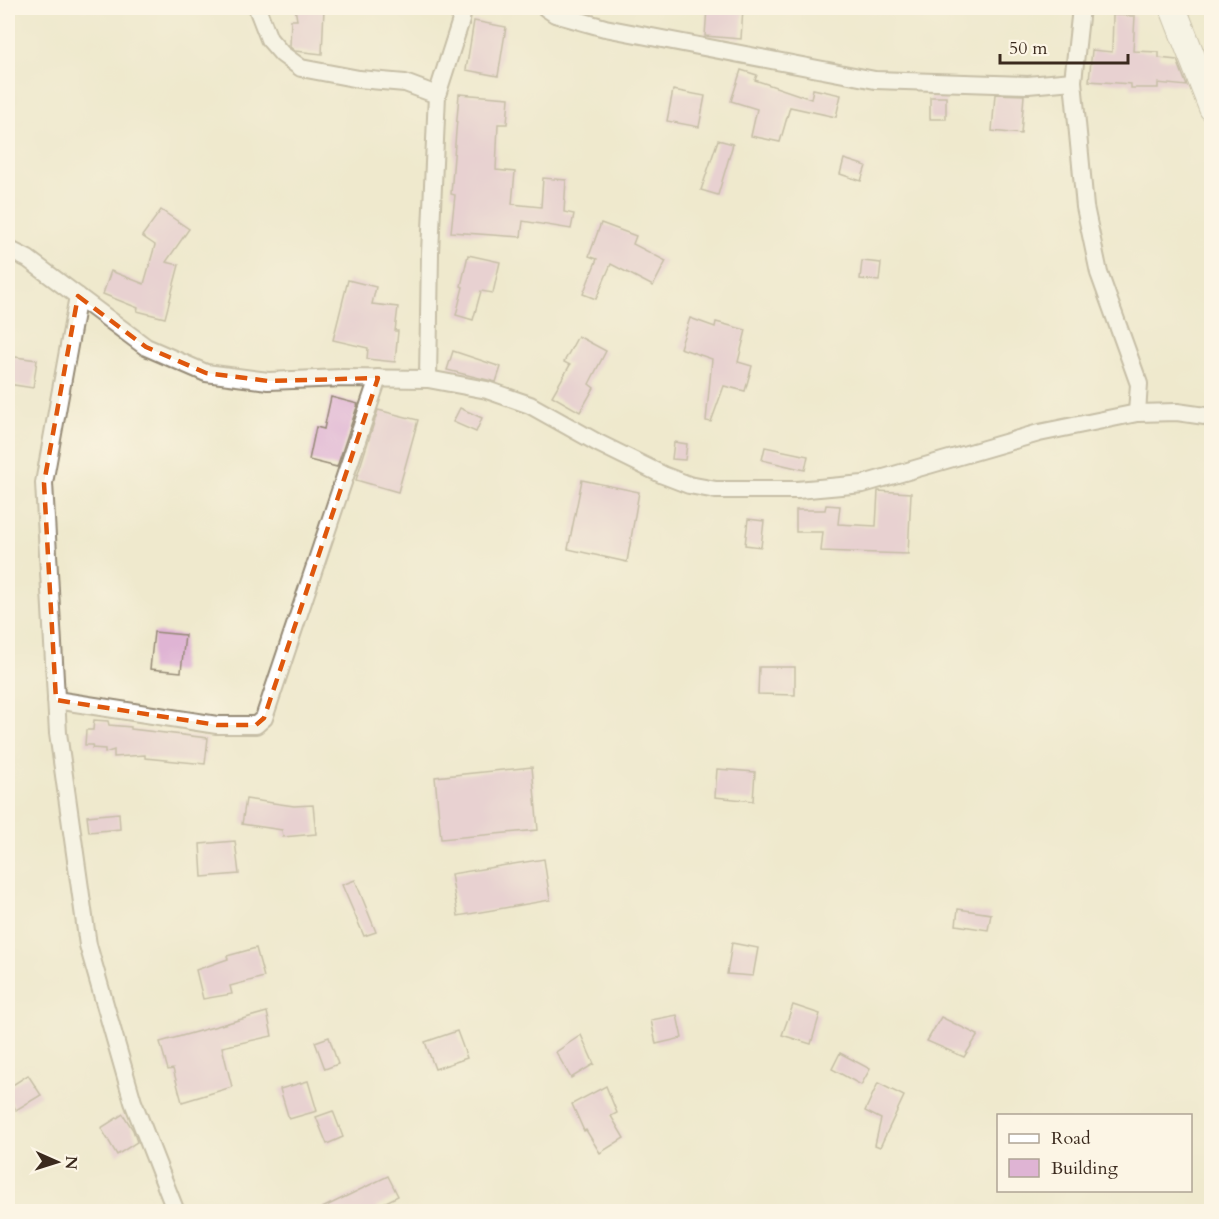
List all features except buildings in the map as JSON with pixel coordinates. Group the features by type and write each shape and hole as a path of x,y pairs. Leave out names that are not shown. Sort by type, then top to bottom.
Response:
{"highway":[{"path":"1173,8 1212,108"}],"street":[{"path":"257,8 269,39 282,54 301,68 405,83 437,95"},
{"path":"428,379 430,253 437,95 463,8"},
{"path":"546,8 555,14 605,28 876,80 1029,85 1073,81"},
{"path":"1081,8 1073,81 1085,207 1099,273 1139,384 1137,413"},
{"path":"8,249 28,259 146,347 206,373 268,381 428,379 487,390 530,405 598,443 663,475 689,485 716,489 797,489 863,484 1039,434 1137,413 1177,412 1212,417"},
{"path":"78,296 44,483 60,745 88,945 133,1102 176,1212"},
{"path":"56,700 217,725 256,725 264,718 378,378"}],"highlighted area":[{"path":"78,296 146,347 206,373 268,381 378,378 264,718 256,725 217,725 56,700 44,483"}]}
